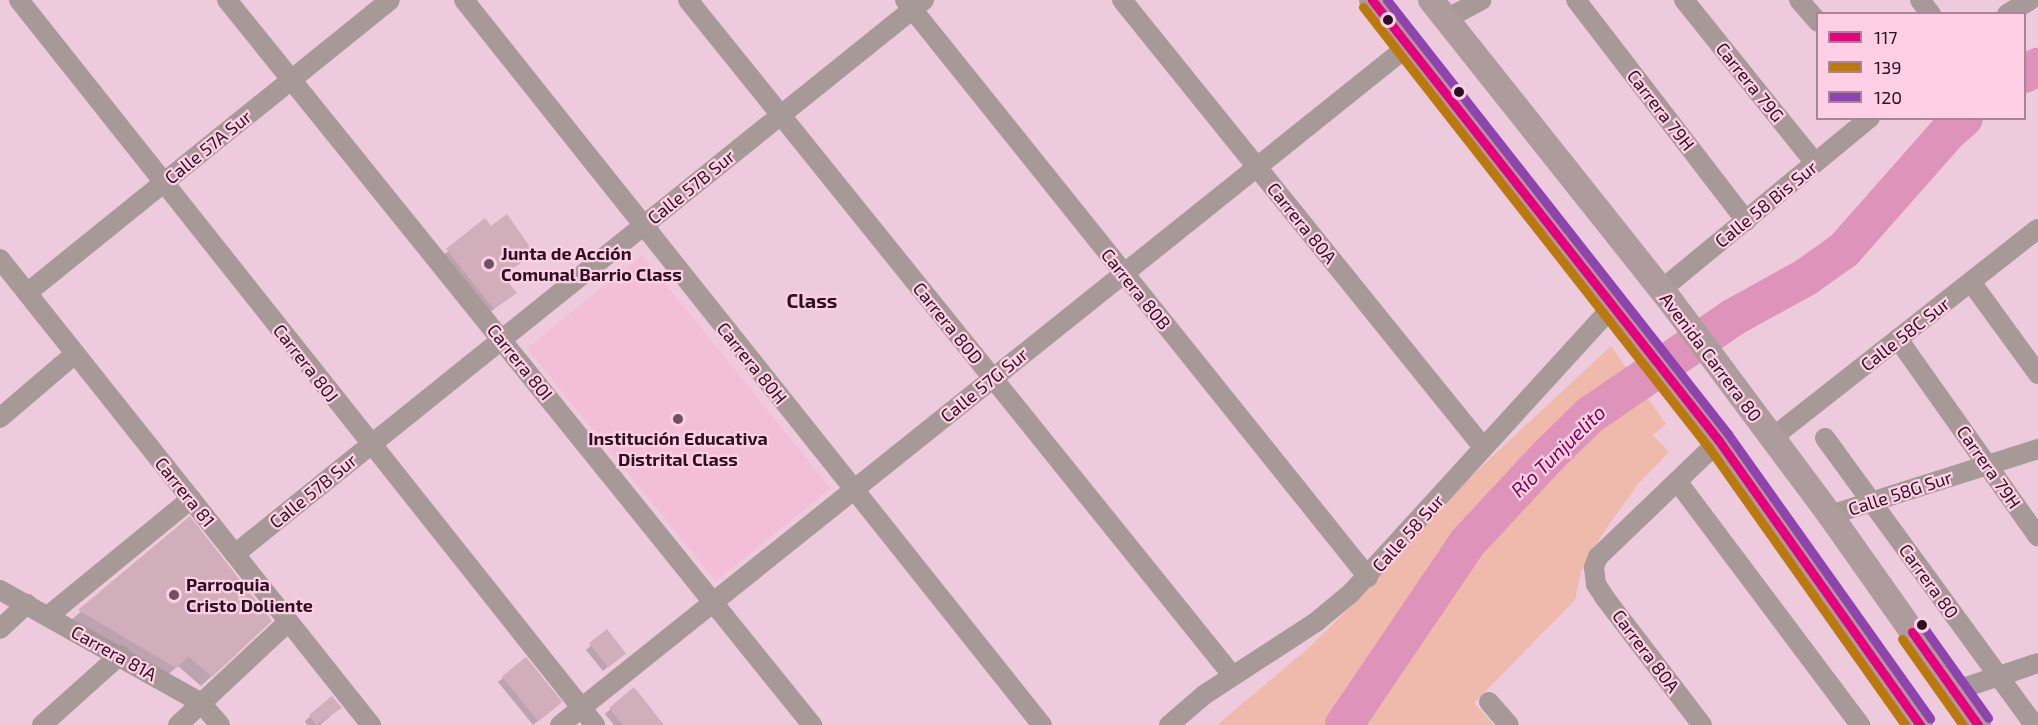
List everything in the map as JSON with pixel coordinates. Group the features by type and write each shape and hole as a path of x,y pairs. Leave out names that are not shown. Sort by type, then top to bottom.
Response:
{"main road":[{"path":"1372,0 1692,405 1920,725"},
{"name":"Avenida Carrera 80","path":"1438,10 1666,297 1830,515 1978,725"}],"street":[{"name":"Carrera 80J","path":"19,0 595,725"},
{"name":"Carrera 80I","path":"227,0 812,725"},
{"name":"Calle 57A Sur","path":"27,293 390,0"},
{"name":"Carrera 80H","path":"464,0 1042,725"},
{"name":"Carrera 80D","path":"688,0 1232,675"},
{"name":"Carrera 80A","path":"1122,0 1483,447"},
{"path":"1438,10 1481,0"},
{"name":"Carrera 79H","path":"1576,0 1746,220"},
{"name":"Carrera 79G","path":"1684,0 1815,163"},
{"path":"1799,0 1816,20"},
{"path":"1920,0 1929,12"},
{"path":"2010,12 2030,0"},
{"name":"Calle 57B Sur","path":"235,554 781,115 914,3"},
{"name":"Carrera 80B","path":"914,3 1124,273 1368,577"},
{"name":"Calle 57G Sur","path":"560,725 1408,46"},
{"name":"Calle 58 Bis Sur","path":"1666,297 1746,220 1868,120"},
{"name":"Calle 58C Sur","path":"1772,438 2038,229"},
{"name":"Carrera 81","path":"0,260 371,725"},
{"path":"1971,282 2038,374"},
{"name":"Calle 58 Sur","path":"1169,725 1232,675 1316,622 1368,577 1614,304"},
{"name":"Carrera 79H","path":"1898,339 2038,537"},
{"path":"0,418 75,354"},
{"name":"Carrera 80","path":"1825,438 2034,725"},
{"path":"1719,441 1677,481 1860,725"},
{"name":"Calle 58G Sur","path":"1830,515 2038,449"},
{"name":"Carrera 80A","path":"1677,481 1598,557 1594,574 1605,598 1702,725"},
{"path":"48,616 191,499"},
{"name":"Carrera 81A","path":"0,590 201,703 220,725"},
{"path":"0,629 27,604"},
{"path":"178,725 288,622"},
{"path":"42,725 120,656"},
{"path":"1954,691 2038,663"},
{"path":"1489,702 1509,725"}],"shaded area":[{"name":"Institución Educativa Distrital Class","path":"642,255 831,488 716,581 527,348"},
{"path":"1611,346 1666,424 1653,435 1669,452 1638,484 1601,536 1581,572 1575,600 1474,703 1494,725 1217,725 1311,646 1376,581 1441,504"}],"building":[{"name":"Junta de Acción Comunal Barrio Class","path":"507,214 535,254 502,275 517,293 494,309 446,249 485,218 491,226"},
{"name":"Parroquia Cristo Doliente","path":"190,516 272,621 212,677 189,657 176,668 78,610"},
{"path":"607,629 626,653 608,668 589,643"},
{"path":"526,657 563,702 538,722 502,677"},
{"path":"634,687 664,725 623,725 609,708"},
{"path":"332,696 342,708 316,725 309,715"}],"waterway":[{"name":"Río Tunjuelito","path":"2026,73 2038,67"},
{"name":"Río Tunjuelito","path":"1344,725 1467,543 1550,454 1590,415 1732,318 1806,277 1844,250 1948,132 1962,120"}],"transit line":[{"name":"117","path":"1372,0 1719,441 1920,725"},
{"name":"120","path":"1387,0 1728,434 1930,718"},
{"name":"139","path":"1363,7 1709,448 1905,725"},
{"name":"120","path":"1922,625 1988,718"},
{"name":"117","path":"1912,632 1978,725"},
{"name":"139","path":"1902,639 1963,725"}],"place":[{"name":"Junta de Acción Comunal Barrio Class","path":"489,264"},
{"name":"Institución Educativa Distrital Class","path":"678,419"},
{"name":"Parroquia Cristo Doliente","path":"174,595"}],"district":[{"name":"Class","path":"812,300"}]}
